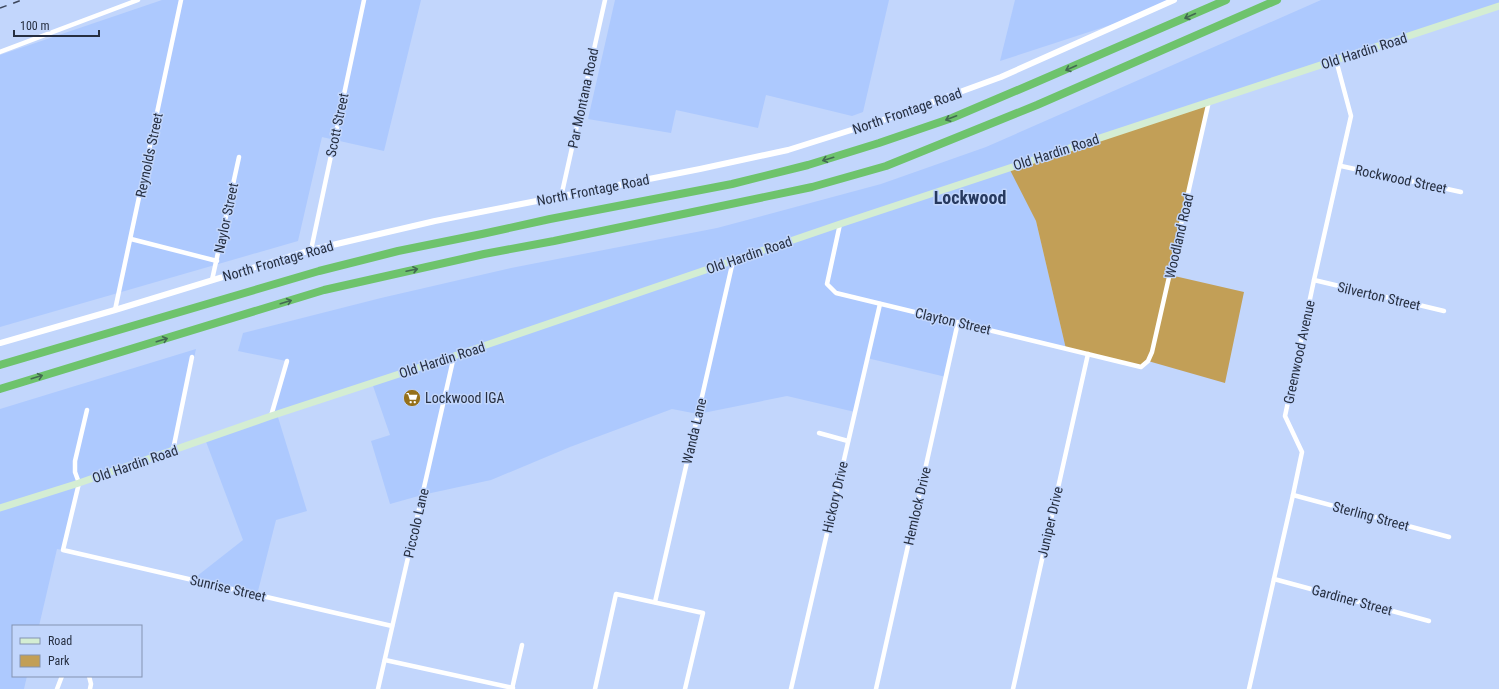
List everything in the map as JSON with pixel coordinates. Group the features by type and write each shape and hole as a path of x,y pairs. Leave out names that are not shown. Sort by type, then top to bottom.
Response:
{"highway":[{"path":"0,365 304,275 398,251 550,219 732,184 815,163 952,118 1226,0"},
{"path":"0,389 324,290 484,254 804,189 886,166 1037,105 1277,0"}],"main road":[{"name":"Old Hardin Road","path":"0,508 79,483 271,416 454,356 840,224 1499,6"}],"street":[{"path":"0,52 138,0"},
{"name":"Reynolds Street","path":"115,310 181,0"},
{"name":"Scott Street","path":"311,250 364,0"},
{"name":"Par Montana Road","path":"561,197 605,0"},
{"name":"North Frontage Road","path":"0,342 115,310 311,250 435,220 561,197 788,150 883,120 1001,77 1174,0"},
{"name":"Greenwood Avenue","path":"1249,689 1302,452 1285,416 1351,116 1336,60"},
{"name":"Woodland Road","path":"1141,367 1148,361 1152,352 1209,102"},
{"name":"Naylor Street","path":"212,280 239,157"},
{"name":"Rockwood Street","path":"1341,166 1461,192"},
{"name":"Clayton Street","path":"840,224 827,284 836,292 1141,367"},
{"path":"131,239 216,261"},
{"name":"Wanda Lane","path":"655,602 733,260"},
{"name":"Silverton Street","path":"1314,280 1444,311"},
{"name":"Hickory Drive","path":"791,689 880,304"},
{"name":"Hemlock Drive","path":"876,689 958,322"},
{"name":"Juniper Drive","path":"1012,689 1088,354"},
{"name":"Piccolo Lane","path":"378,689 454,356"},
{"path":"173,450 192,358"},
{"path":"271,416 286,361"},
{"path":"79,483 74,472 75,461 87,410"},
{"path":"819,433 848,441"},
{"name":"Sunrise Street","path":"79,483 63,550 392,626"},
{"name":"Sterling Street","path":"1293,495 1449,537"},
{"name":"Gardiner Street","path":"1274,580 1429,621"},
{"path":"595,689 616,594 703,613 685,689"},
{"path":"385,660 513,689 522,645"},
{"path":"57,689 62,677"},
{"path":"89,677 91,684 90,689"}],"shaded area":[{"path":"162,0 421,0 384,151 322,137 298,241 0,327 0,55"},
{"path":"615,0 889,0 863,112 852,116 766,95 758,128 676,110 671,133 588,119"},
{"path":"1015,0 1175,0 1141,15 1000,61"},
{"path":"1321,0 1499,0 1499,6 1010,168 1036,221 1066,349 958,322 946,377 867,358 855,412 787,396 698,414 672,409 570,447 491,480 422,495 390,504 371,441 390,435 372,383 277,414 307,511 276,520 257,595 192,580 243,540 205,439 271,416 286,361 238,351 243,333 381,298 511,268 717,228 881,184 986,147"},
{"path":"196,349 173,450 79,483 63,550 57,549 39,625 12,625 12,677 27,677 24,689 0,689 0,409"}],"green space":[{"path":"1209,101 1170,275 1244,292 1225,383 1148,361 1141,367 1066,349 1036,221 1009,168"}],"railway":[{"path":"0,8 22,0"}],"place":[{"name":"Lockwood IGA","path":"412,398"}],"district":[{"name":"Lockwood","path":"970,198"}]}
